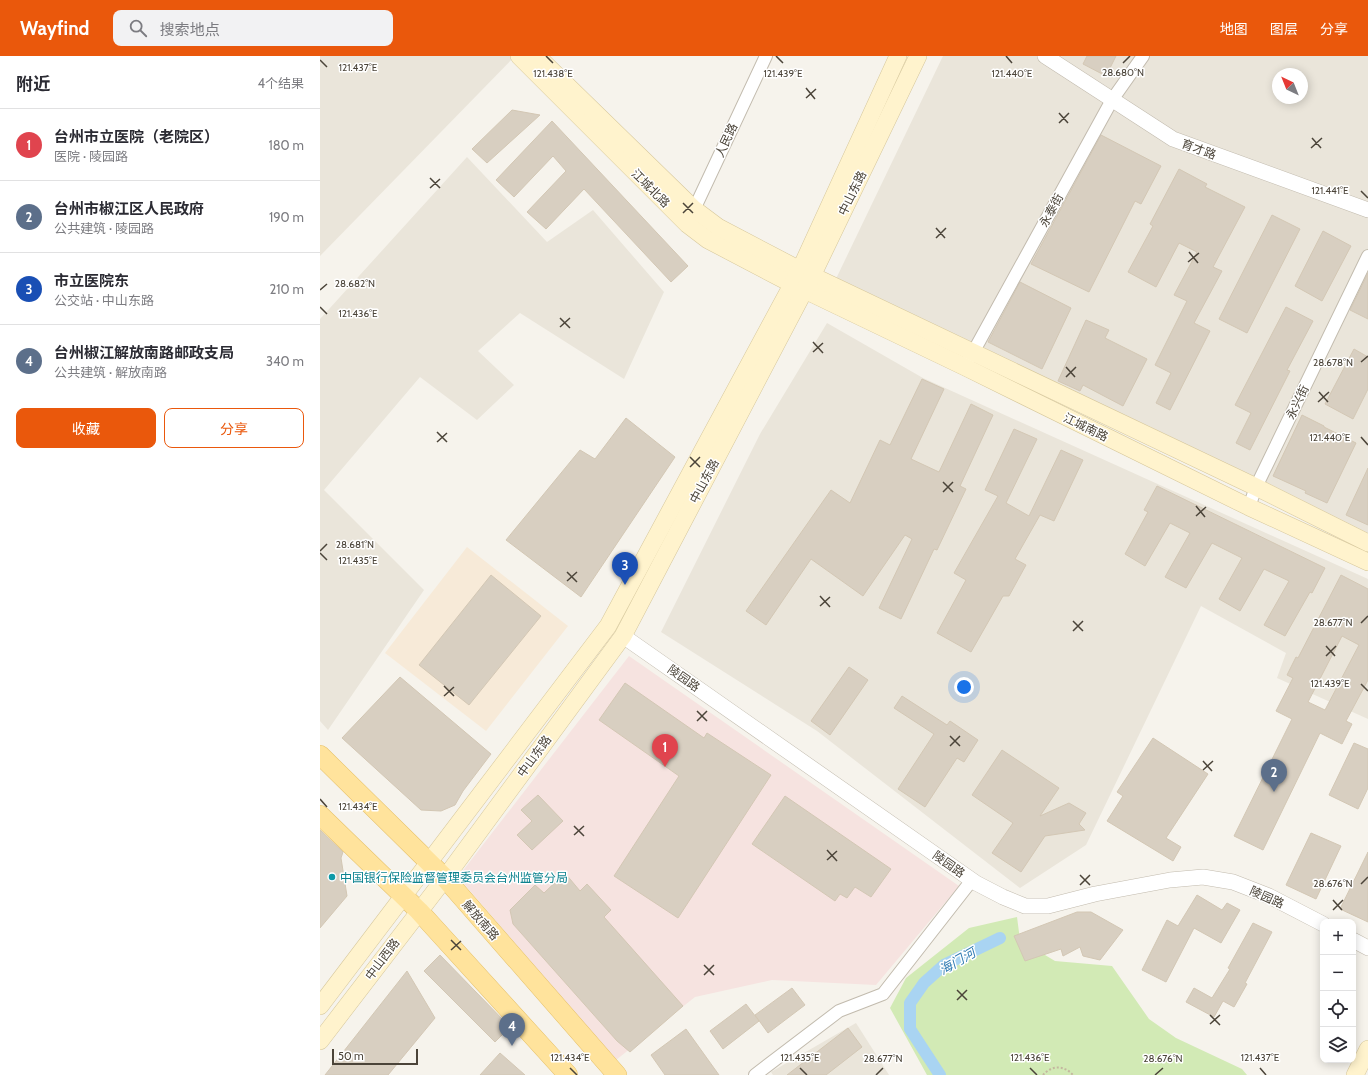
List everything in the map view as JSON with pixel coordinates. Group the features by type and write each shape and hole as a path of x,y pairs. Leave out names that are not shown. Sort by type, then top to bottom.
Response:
{"main road":[{"name":"江城北路","path":"519,56 538,60 691,216 718,227 802,280"},
{"name":"中山东路","path":"429,861 608,626 802,280 898,56"},
{"name":"中山东路","path":"445,878 623,636 802,280 918,56"},
{"name":"江城南路","path":"802,280 969,360 1256,487 1368,543"},
{"name":"江城南路","path":"969,360 1249,506 1368,562"},
{"name":"解放南路","path":"320,755 445,878 617,1075"},
{"path":"320,815 419,912 568,1075"},
{"name":"中山西路","path":"320,1006 429,861"},
{"name":"中山西路","path":"320,1041 445,878"},
{"path":"1355,1075 1368,1049"}],"street":[{"name":"人民路","path":"691,216 766,56"},
{"name":"育才路","path":"1045,56 1173,139 1368,210"},
{"name":"永泰街","path":"969,360 1112,100 1143,56"},
{"name":"永兴街","path":"1249,506 1256,487 1368,256"},
{"name":"陵园路","path":"623,636 972,880 1003,897 1025,906 1048,906 1095,894 1170,880 1203,878 1233,882 1270,896 1320,922"},
{"path":"755,1075 839,1011 883,994 972,880"},
{"path":"1356,942 1368,948"}],"path":[{"path":"1043,1075 1054,1067 1060,1067 1066,1068 1073,1075"}],"shaded area":[{"path":"320,56 515,56 320,256"},
{"path":"943,56 1368,56 1368,535 1151,427 833,285"},
{"path":"467,157 547,242 593,210 664,292 624,379 520,313 478,351 514,385 477,420 420,377 324,490 424,590 328,730 320,721 320,319"},
{"path":"827,323 923,378 1368,579 1368,719 1277,678 1286,653 1201,606 1086,845 1020,888 817,731 661,632 760,434"},
{"path":"467,547 568,626 486,731 385,653"},
{"path":"629,656 959,886 876,985 772,980 695,997 616,1060 458,877"},
{"path":"856,1023 889,1075 773,1075 771,1072"}],"green space":[{"path":"1017,917 1020,940 1055,961 1112,966 1149,1019 1176,1038 1242,1069 1247,1075 927,1075 890,1008 906,978 969,928"}],"building":[{"path":"1087,56 1116,56 1106,76 1083,64"},
{"path":"512,110 540,115 487,163 472,149"},
{"path":"552,121 688,266 671,282 584,189 546,229 527,212 566,171 553,156 514,197 496,180"},
{"path":"1101,135 1161,166 1141,204 1135,201 1089,292 1031,264"},
{"path":"1179,169 1207,184 1205,187 1245,207 1213,267 1222,271 1194,323 1210,331 1170,410 1156,403 1171,373 1155,365 1187,301 1174,295 1197,252 1179,243 1156,287 1128,272 1153,226 1150,224"},
{"path":"1272,215 1300,229 1247,333 1219,319"},
{"path":"1323,231 1351,246 1322,301 1295,286"},
{"path":"1368,273 1368,319 1350,310"},
{"path":"1020,282 1071,308 1042,369 988,342"},
{"path":"1286,307 1313,321 1287,370 1290,371 1250,450 1236,443 1251,413 1235,405"},
{"path":"1086,320 1109,330 1105,338 1147,359 1123,406 1083,385 1080,391 1058,381"},
{"path":"1354,349 1368,357 1368,389 1353,419 1325,404"},
{"path":"922,379 944,389 911,459 939,472 971,404 993,415 960,486 966,489 937,550 934,549 901,619 879,608 912,539 905,535 863,596 811,559 766,625 746,611 831,490 850,503 880,440 890,445"},
{"path":"1302,415 1356,443 1327,503 1305,493 1306,491 1273,476"},
{"path":"626,418 675,457 581,597 506,540 580,450 595,459"},
{"path":"1014,429 1037,439 1006,503 1029,516 1061,450 1083,460 1054,521 1040,515 1015,559 1026,565 1009,596 1003,596 971,652 937,633 966,580 954,573 998,496 985,490"},
{"path":"1368,468 1368,525 1346,515"},
{"path":"1157,486 1325,568 1312,593 1310,592 1285,636 1264,625 1289,581 1264,569 1240,611 1219,599 1242,558 1212,543 1186,588 1165,577 1190,533 1170,523 1145,566 1125,554 1148,512 1144,510"},
{"path":"491,575 541,616 469,705 419,665"},
{"path":"1341,575 1368,589 1368,680 1346,721 1352,724 1342,744 1320,733 1263,850 1234,836 1292,719 1276,711 1293,678 1287,675 1296,657 1298,658","holes":["1342,636 1359,645 1325,710 1308,702"]},
{"path":"849,667 868,680 830,735 811,721"},
{"path":"400,677 491,754 463,791 455,805 441,811 421,810 342,738"},
{"path":"625,683 704,738 707,733 771,775 678,918 614,876 679,776 599,720"},
{"path":"902,696 947,725 950,721 978,740 964,762 957,758 925,807 898,789 934,734 894,708"},
{"path":"1153,738 1208,774 1166,838 1181,847 1173,861 1107,821 1123,796 1117,792"},
{"path":"1354,743 1368,749 1368,788 1358,809 1329,795"},
{"path":"1002,750 1059,788 1040,816 1069,803 1086,813 1079,824 1085,830 1045,836 1021,872 992,853 1013,823 972,795"},
{"path":"538,795 563,821 532,850 517,835 532,821 521,810"},
{"path":"785,796 891,869 871,897 855,887 847,898 840,894 835,901 752,844"},
{"name":"中国银行保险监督管理委员会台州监管分局","path":"320,830 343,852 341,858 347,896 320,928"},
{"path":"1311,833 1341,846 1316,899 1286,885"},
{"path":"1368,852 1368,922 1340,909"},
{"path":"565,873 580,891 587,884 611,910 604,917 683,1006 630,1052 617,1041 513,924 510,910 535,885 544,893"},
{"path":"1197,895 1222,910 1227,903 1240,910 1221,943 1194,928 1166,982 1142,970 1167,920 1178,926"},
{"path":"1077,912 1091,912 1123,930 1100,960 1083,956 1080,947 1063,956 1061,949 1025,961 1014,936"},
{"path":"1253,923 1272,932 1245,983 1247,984 1234,1007 1223,1001 1214,1017 1186,1002 1194,988 1212,998 1230,969 1228,968"},
{"path":"440,955 510,1027 495,1042 424,971"},
{"path":"407,971 435,1018 388,1075 325,1075"},
{"path":"792,988 805,1005 768,1033 755,1015"},
{"path":"746,1004 759,1021 723,1049 710,1031"},
{"path":"848,1028 862,1047 826,1075 787,1075"},
{"path":"686,1029 719,1075 665,1075 651,1055"},
{"path":"500,1053 525,1075 480,1075"}],"waterway":[{"name":"海门河","path":"940,1075 910,1029 910,1003 924,983 944,965 1000,938"}],"place":[{"name":"市立医院东","path":"625,585"},
{"name":"台州市立医院（老院区）","path":"665,767"},
{"name":"台州市椒江区人民政府","path":"1274,792"},
{"name":"中国银行保险监督管理委员会台州监管分局","path":"332,877"},
{"name":"台州椒江解放南路邮政支局","path":"512,1046"}]}
